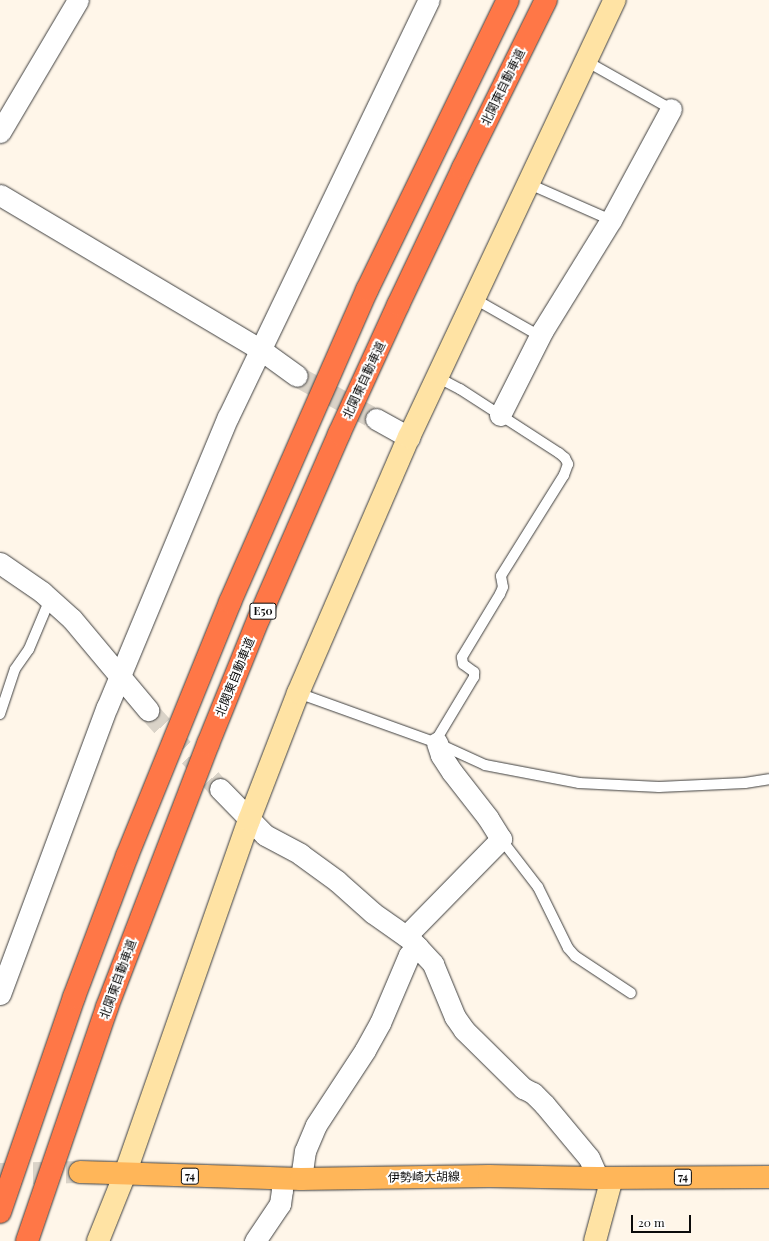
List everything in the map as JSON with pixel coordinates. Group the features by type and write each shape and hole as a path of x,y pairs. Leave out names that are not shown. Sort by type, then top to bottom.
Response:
{"highway":[{"name":"E50","path":"0,1212 74,997 118,879 230,602 367,290 508,0"},
{"name":"北関東自動車道","path":"27,1241 110,1000 208,744 256,626 339,434 395,312 463,168 546,0"}],"main road":[{"name":"伊勢崎大胡線","path":"80,1172 291,1179 489,1176 605,1178 769,1177"}],"street":[{"path":"0,132 78,0"},
{"path":"0,994 4,968 120,676 222,431 429,0"},
{"path":"98,1241 124,1174 249,820 298,693 436,377 615,0"},
{"path":"500,415 540,336 611,220 671,109"},
{"path":"0,195 261,350 297,376"},
{"path":"376,420 409,437"},
{"path":"0,563 24,577 50,599 85,633 148,710"},
{"path":"261,1239 280,1204 282,1190 291,1179 316,1125 365,1050 380,1023 409,956 412,942 501,839 488,818 452,772 441,755 437,743"},
{"path":"220,789 265,835 300,854 337,881 360,903 412,942 433,964 456,1017 464,1030 523,1088 534,1093 556,1117 605,1178 596,1241"}],"lane":[{"path":"586,61 671,109"},
{"path":"527,183 611,220"},
{"path":"473,298 540,336"},
{"path":"436,377 500,415 565,458 568,464 564,475 501,576 503,587 500,594 462,657 463,664 474,672 474,677 438,737 437,743"},
{"path":"0,714 14,668 29,649 50,599"},
{"path":"298,693 437,743 485,764 579,783 659,787 745,784 769,779"},
{"path":"501,839 538,887 568,948 576,956 631,994"}],"tunnel":[{"path":"297,376 376,419"},
{"path":"148,710 220,789"},
{"path":"0,1174 80,1172"}]}
